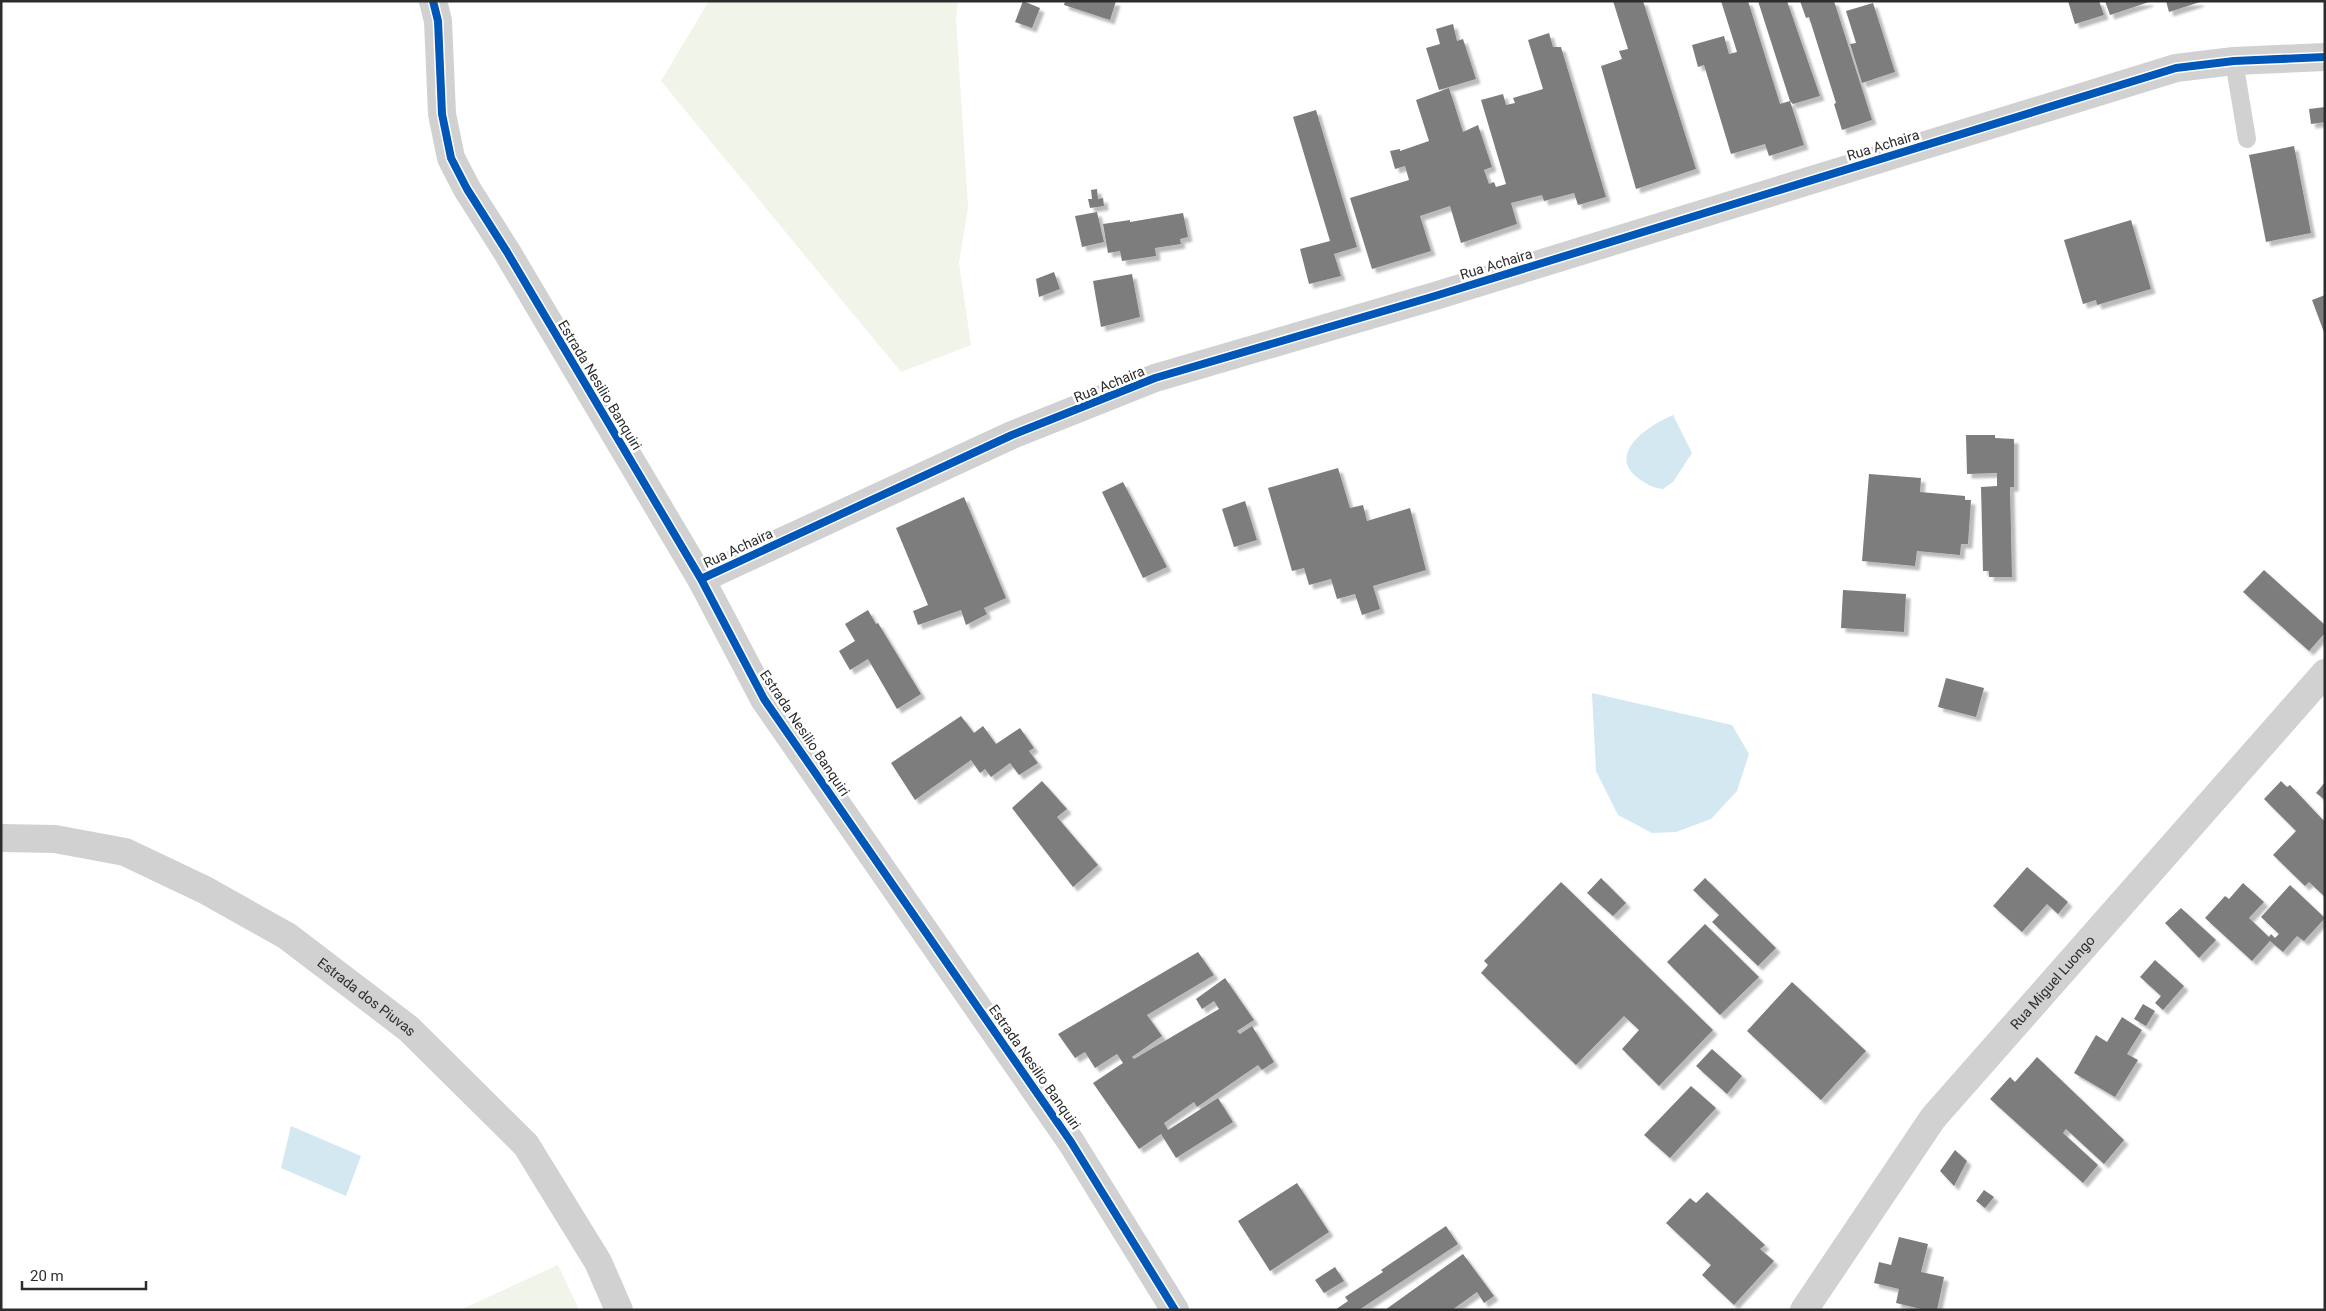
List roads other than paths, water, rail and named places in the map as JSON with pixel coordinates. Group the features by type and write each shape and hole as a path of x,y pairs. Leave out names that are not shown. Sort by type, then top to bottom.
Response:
{"street":[{"name":"Estrada Nesilio Banquiri","path":"433,1 438,21 442,114 451,158 467,189 507,252 701,579 764,699 1072,1142 1175,1310"},
{"name":"Rua Achaira","path":"701,579 1012,435 1156,378 1436,296 2176,68 2234,61 2325,57"},
{"name":"Rua Miguel Luongo","path":"1804,1310 1933,1118 2325,673"},
{"name":"Estrada dos Piuvas","path":"1,838 55,839 125,852 205,890 287,936 409,1029 526,1145 598,1262 619,1310"}],"lane":[{"path":"2234,61 2247,139"}],"water":[{"path":"1673,415 1692,453 1673,482 1663,489 1650,485 1638,478 1629,468 1626,459 1629,449 1635,440 1654,425"},
{"path":"1592,693 1732,725 1749,754 1737,791 1711,819 1676,832 1652,833 1618,815 1596,771"},
{"path":"291,1126 361,1156 346,1196 281,1168"}]}
